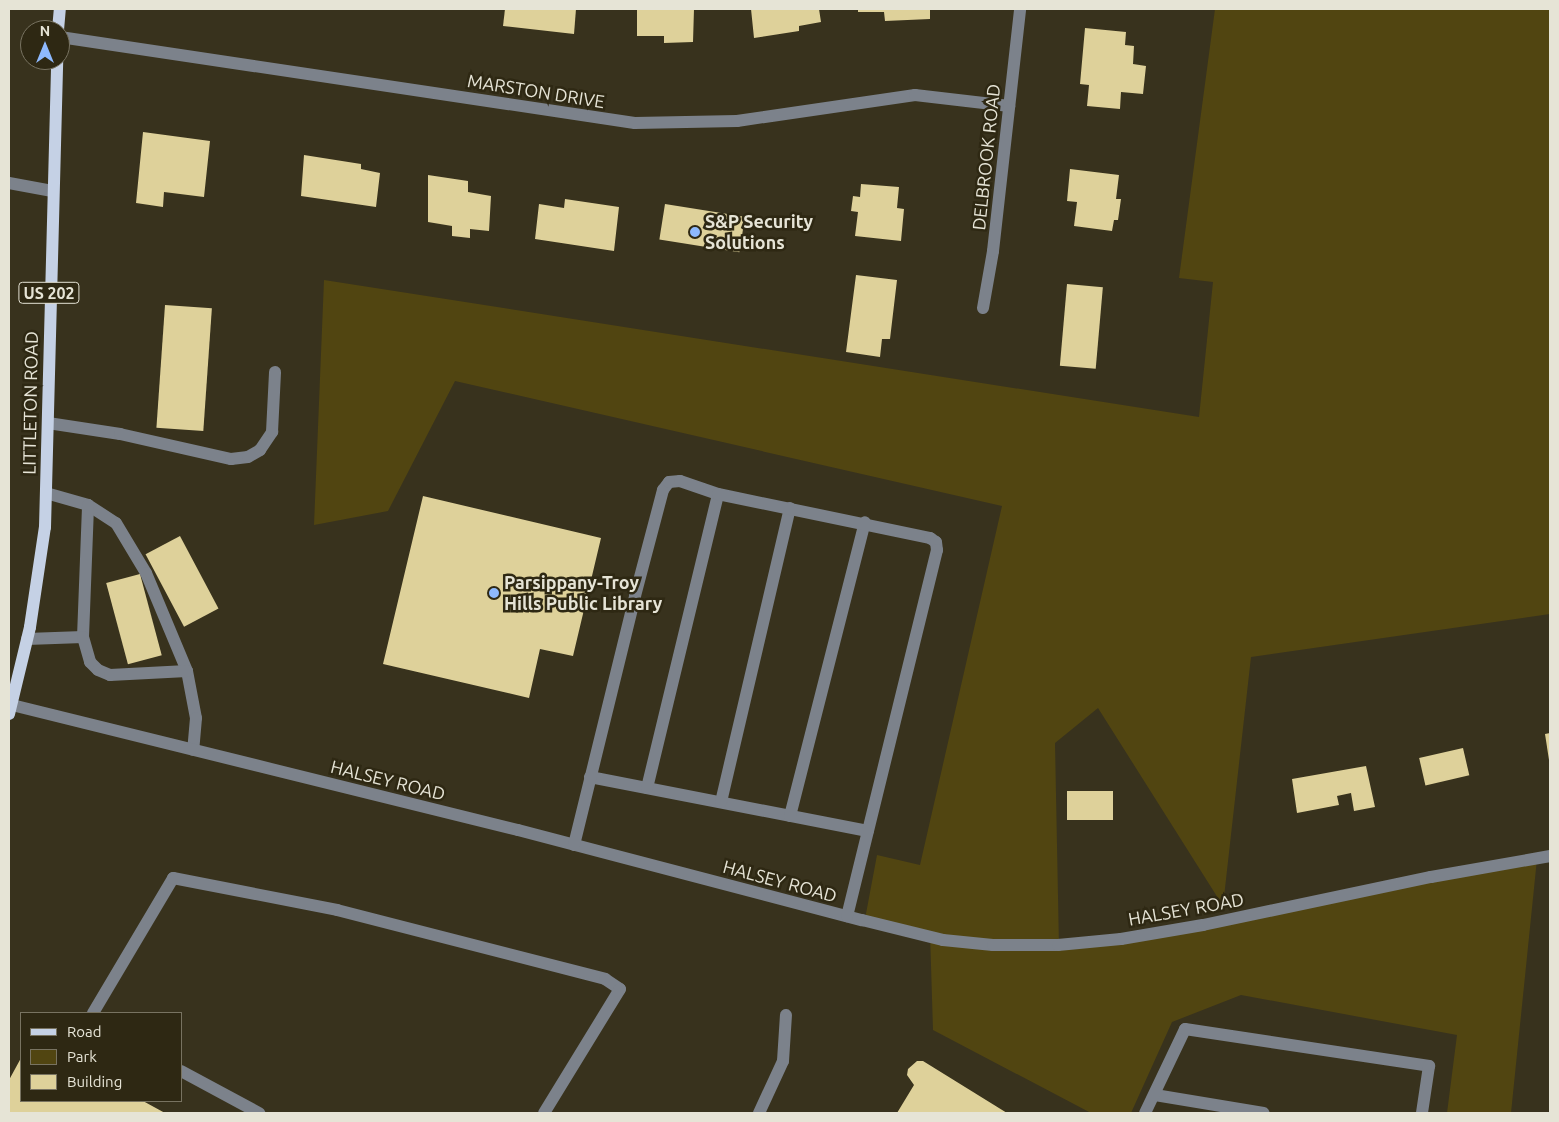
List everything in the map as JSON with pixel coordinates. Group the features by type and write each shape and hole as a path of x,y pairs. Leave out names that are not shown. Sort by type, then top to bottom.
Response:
{"main road":[{"name":"LITTLETON ROAD","path":"10,709 27,639 45,527 52,191 57,70"}],"street":[{"name":"DELBROOK ROAD","path":"983,308 993,251 1020,9"},
{"name":"MARSTON DRIVE","path":"70,39 635,123 738,121 915,95 1009,106"},
{"path":"9,183 52,191"},
{"path":"48,423 120,434 231,459 248,458 260,450 272,432 275,372"},
{"path":"574,845 663,490 673,481 718,494 864,522 930,538 937,545 847,916"},
{"path":"46,492 88,505 116,523 146,573 187,670 196,718 192,750"},
{"path":"647,788 718,494"},
{"path":"88,505 83,637 90,662 98,670 110,675 187,670"},
{"path":"721,802 790,508"},
{"path":"790,816 864,522"},
{"path":"27,639 83,637"},
{"name":"HALSEY ROAD","path":"10,709 192,750 574,845 943,940 993,945 1058,945 1203,925 1431,877 1550,856"},
{"path":"590,777 868,831"},
{"path":"94,1012 173,878 337,910 605,978 620,989 544,1113"},
{"path":"759,1113 783,1061 786,1015"},
{"path":"1145,1113 1185,1029 1429,1066 1422,1113"},
{"path":"182,1072 259,1113"},
{"path":"1155,1095 1264,1113"}],"green space":[{"path":"1215,9 1550,9 1550,614 1251,657 1223,906 1098,708 1055,743 1059,947 1537,859 1511,1113 1447,1113 1457,1035 1241,995 1172,1022 1131,1113 1091,1113 933,1030 930,933 865,919 877,855 920,865 1002,506 455,381 388,511 314,525 324,280 1199,417 1213,282 1179,278"}],"building":[{"path":"505,9 576,9 574,34 503,26"},
{"path":"637,9 694,9 693,42 664,43 664,36 637,36"},
{"path":"751,9 819,9 821,22 799,26 799,31 754,38"},
{"path":"858,9 930,9 930,19 885,21 884,12 858,12"},
{"path":"1085,28 1126,32 1125,45 1134,46 1133,64 1146,66 1143,94 1121,92 1120,109 1087,106 1089,85 1080,84"},
{"path":"143,132 210,141 204,197 164,192 163,207 136,203"},
{"path":"304,155 361,164 361,169 380,173 376,207 301,196"},
{"path":"1070,169 1119,175 1116,199 1121,199 1118,220 1114,220 1112,231 1074,226 1077,202 1067,201"},
{"path":"428,175 468,181 468,192 491,196 489,231 470,229 470,238 452,236 452,226 428,222"},
{"path":"861,184 899,187 897,208 904,209 901,241 855,236 858,212 851,211 853,196 860,197"},
{"path":"565,199 619,207 614,251 535,239 539,204 564,208"},
{"path":"665,204 745,217 739,252 659,240"},
{"path":"856,275 897,280 890,339 882,339 880,357 846,352"},
{"path":"1067,284 1103,287 1096,369 1060,366"},
{"path":"165,305 212,308 203,431 156,428"},
{"name":"Parsippany-Troy Hills Public Library","path":"423,496 601,538 573,656 540,649 529,698 383,664"},
{"path":"180,536 218,608 184,627 146,554"},
{"path":"140,574 162,655 128,664 106,583"},
{"path":"1550,733 1550,759 1549,760 1545,734"},
{"path":"1463,748 1469,775 1425,785 1419,758"},
{"path":"1366,766 1375,807 1354,811 1351,793 1337,796 1339,805 1297,813 1292,779"},
{"path":"1067,791 1113,791 1113,820 1067,820"},
{"path":"20,1060 20,1102 145,1102 165,1113 9,1113 9,1080"},
{"path":"917,1061 923,1061 1007,1113 897,1113 914,1085 907,1075 908,1069"}],"place":[{"name":"S&P Security Solutions","path":"695,232"},
{"name":"Parsippany-Troy Hills Public Library","path":"494,593"}]}
